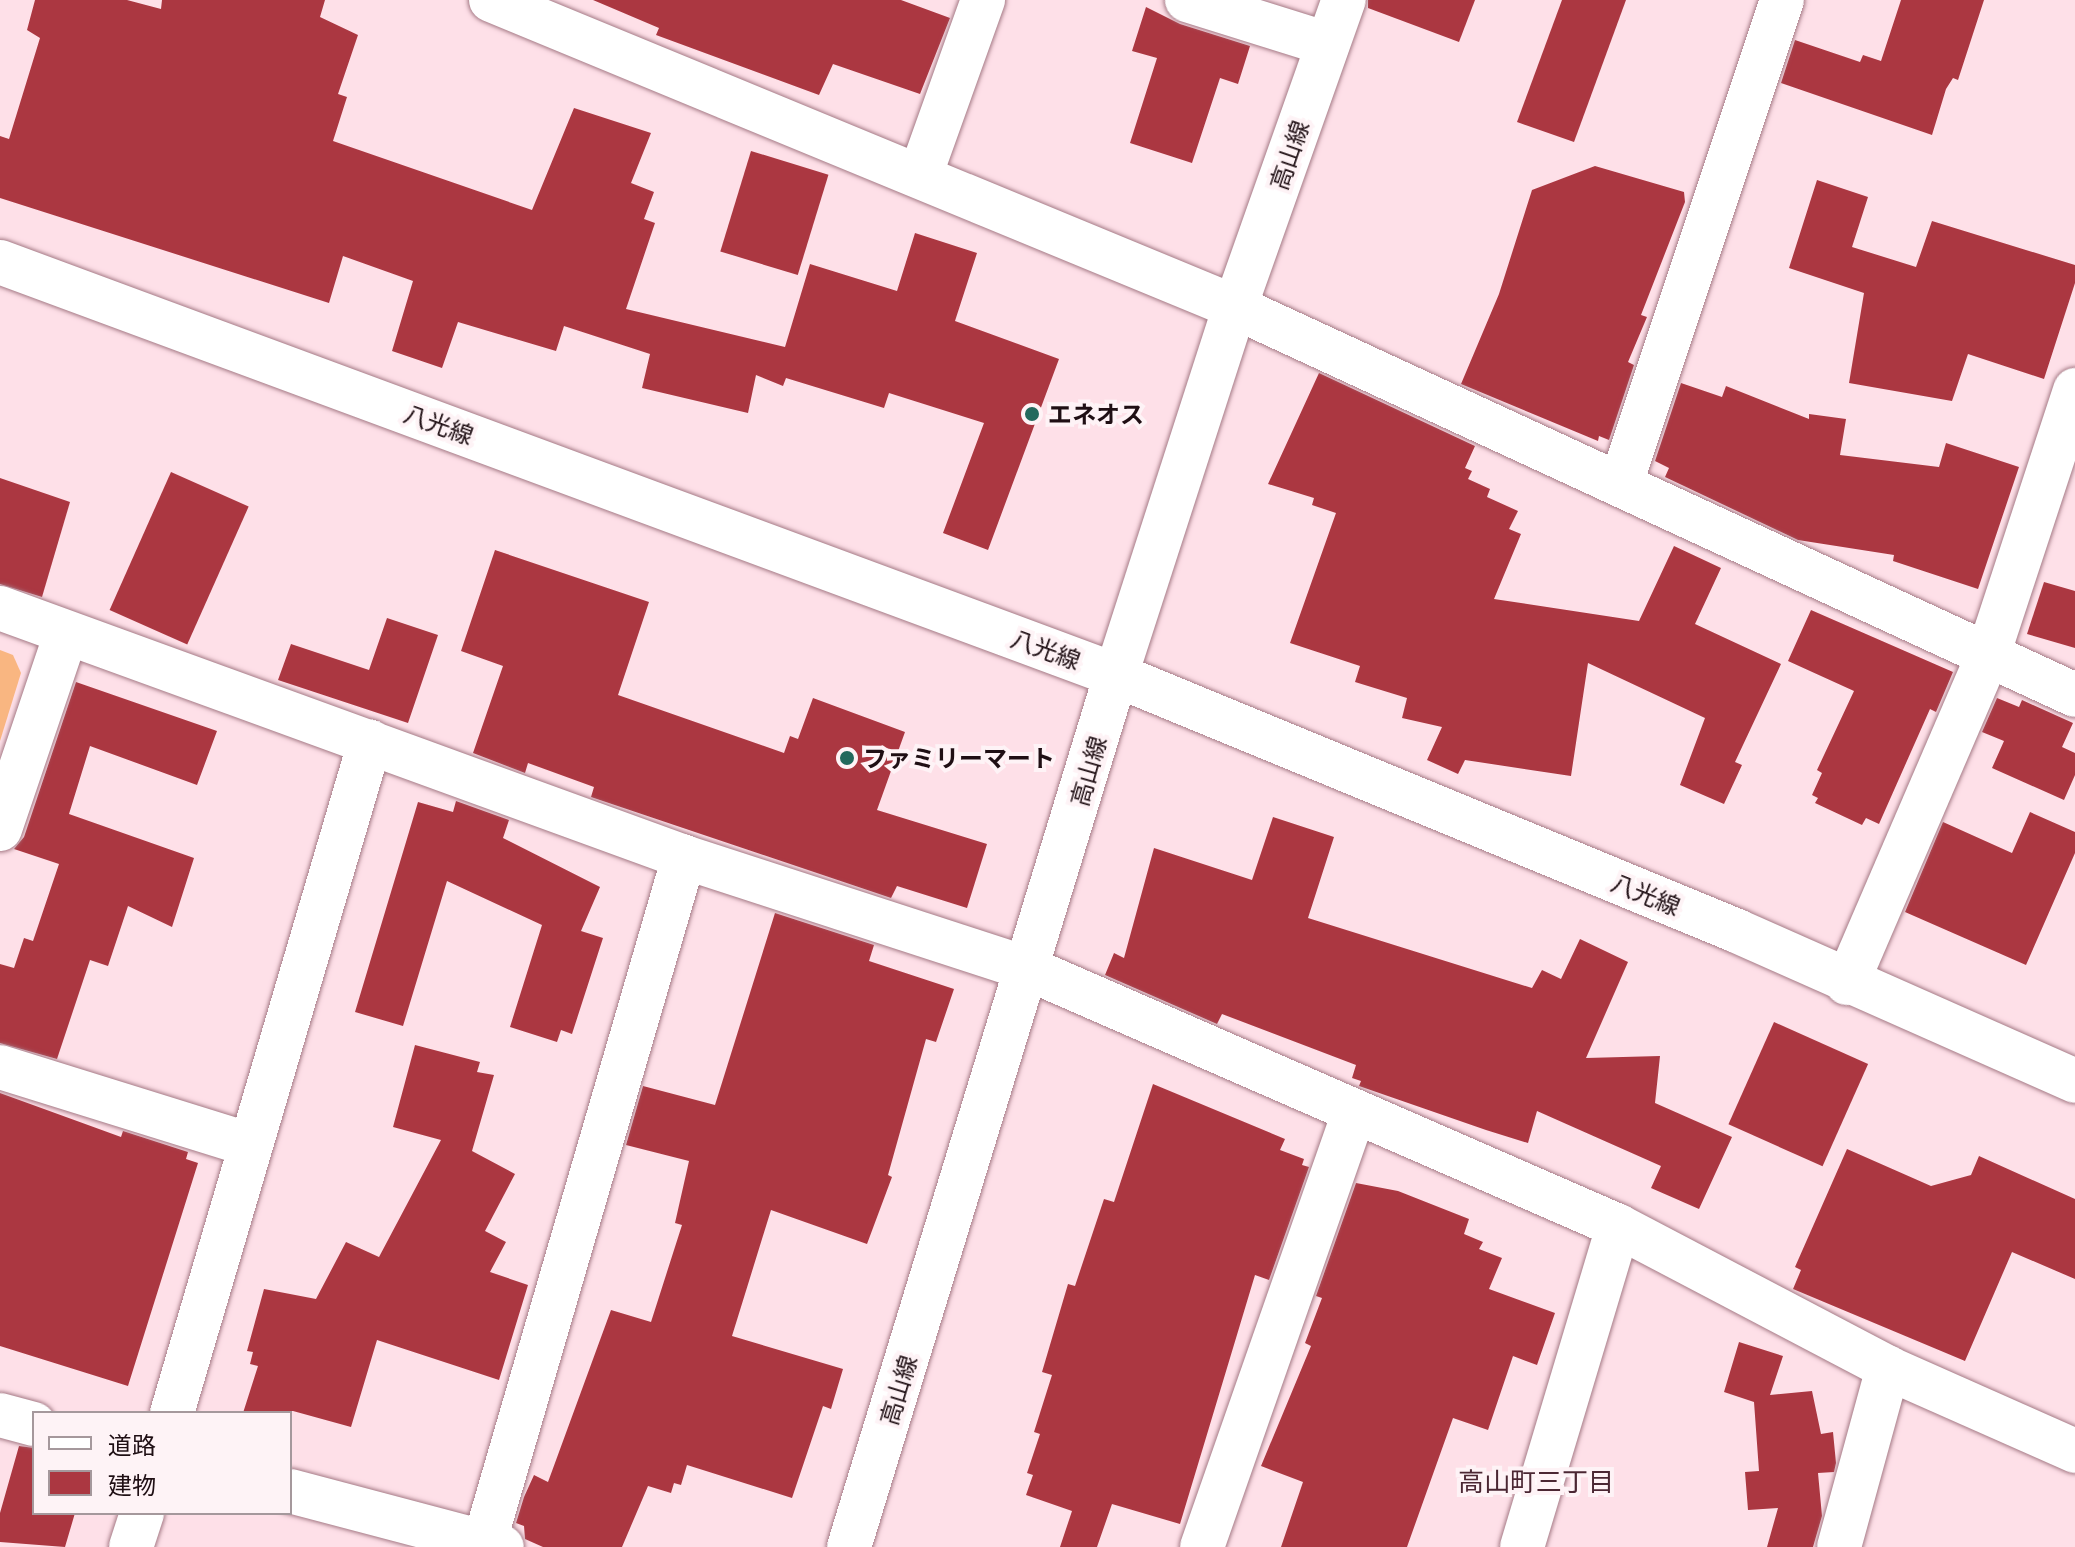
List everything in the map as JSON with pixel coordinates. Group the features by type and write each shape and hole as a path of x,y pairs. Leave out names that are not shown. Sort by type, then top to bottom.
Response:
{"street":[{"path":"491,0 574,16 920,176 1235,307 2075,695"},
{"path":"920,176 983,0"},
{"path":"1187,0 1327,44"},
{"name":"高山線","path":"849,1547 1029,969 1116,675 1235,307 1344,0"},
{"path":"1621,483 1782,0"},
{"name":"八光線","path":"0,262 1116,675 1737,931 1847,983 2075,1081"},
{"path":"1847,983 1988,655 2075,390"},
{"path":"0,608 684,857 1029,969 1618,1226 1888,1368 2075,1451"},
{"path":"0,829 66,634"},
{"path":"173,1411 247,1144 370,742"},
{"path":"292,1492 489,1545 684,857"},
{"path":"0,1067 247,1144"},
{"path":"1202,1547 1354,1113"},
{"path":"1522,1547 1618,1226"},
{"path":"1839,1547 1888,1368"},
{"path":"0,1415 32,1423"},
{"path":"131,1547 141,1515"}],"shaded area":[{"path":"0,650 13,655 21,673 0,741"}],"building":[{"path":"35,0 127,0 161,9 162,0 325,0 320,17 358,35 338,94 347,97 333,141 532,210 574,108 651,133 631,183 654,192 644,219 655,223 626,309 785,347 810,264 897,291 915,233 977,253 955,321 1059,359 988,550 943,533 984,423 889,393 884,408 786,378 783,386 756,375 748,413 642,388 650,354 564,326 556,351 458,322 442,368 392,351 413,281 343,256 329,303 0,198 0,136 9,139 40,38 27,30"},
{"path":"593,0 901,0 950,18 920,94 833,64 819,95 656,35 659,28"},
{"path":"1368,0 1475,0 1459,42 1368,8"},
{"path":"1562,0 1626,0 1574,142 1517,122"},
{"path":"1901,0 1984,0 1958,80 1953,78 1946,89 1932,135 1781,83 1795,40 1860,62 1863,55 1881,61"},
{"path":"1146,7 1180,24 1250,46 1238,84 1220,78 1192,163 1130,143 1157,58 1132,51"},
{"path":"751,151 828,175 798,275 720,251"},
{"path":"1595,166 1684,192 1685,202 1641,315 1647,317 1628,362 1634,365 1609,440 1599,436 1598,441 1461,384 1499,294 1532,190"},
{"path":"1817,180 1868,197 1852,247 1916,267 1932,221 2075,265 2075,283 2044,379 1968,354 1952,401 1849,383 1864,293 1789,268"},
{"path":"1319,373 1475,446 1465,468 1472,471 1468,479 1490,489 1487,497 1518,511 1509,529 1521,534 1494,599 1639,621 1674,546 1721,568 1695,624 1781,664 1735,762 1742,765 1724,804 1680,785 1705,718 1588,663 1571,776 1465,760 1458,774 1427,760 1442,727 1402,718 1407,698 1355,682 1360,666 1290,643 1336,513 1312,505 1314,498 1268,484"},
{"path":"1681,383 1722,397 1726,386 1809,419 1809,414 1846,419 1840,455 1939,467 1946,443 2019,467 1978,589 1893,561 1894,555 1798,540 1665,477 1669,468 1655,461"},
{"path":"171,472 249,507 187,645 110,610"},
{"path":"0,478 70,502 42,597 0,584"},
{"path":"495,550 649,602 618,695 784,753 790,736 798,739 813,698 905,732 877,810 987,844 967,908 897,886 891,898 591,797 594,787 528,763 525,773 473,753 503,666 461,651"},
{"path":"2044,582 2075,591 2075,648 2027,634"},
{"path":"1811,610 1953,672 1936,712 1930,709 1879,824 1866,818 1862,825 1815,803 1818,798 1812,795 1822,773 1817,770 1854,691 1788,661"},
{"path":"387,618 438,635 408,723 278,680 291,644 369,670"},
{"path":"76,682 217,731 197,785 90,746 69,814 194,858 172,927 128,906 108,966 90,960 57,1059 0,1043 0,964 14,968 24,938 33,941 59,864 14,849 24,837"},
{"path":"1997,698 2019,707 2022,700 2073,723 2062,747 2075,753 2075,775 2064,800 1992,768 2004,741 1982,732"},
{"path":"456,801 509,820 503,838 600,887 581,931 603,938 572,1034 561,1030 557,1042 510,1027 542,925 447,881 403,1026 355,1012 418,802 453,812"},
{"path":"2030,812 2075,832 2075,853 2026,965 1905,912 1943,822 2012,853"},
{"path":"1273,817 1334,837 1308,918 1532,988 1542,970 1561,979 1580,939 1628,962 1586,1058 1660,1056 1655,1103 1732,1137 1699,1209 1651,1188 1661,1166 1537,1111 1528,1143 1486,1130 1359,1086 1361,1081 1352,1078 1356,1065 1222,1014 1217,1024 1105,975 1114,953 1124,958 1154,848 1252,880"},
{"path":"775,913 874,945 869,961 954,989 936,1042 926,1039 888,1175 892,1177 867,1244 771,1210 732,1336 843,1369 831,1409 823,1406 792,1498 687,1465 681,1485 674,1483 671,1493 648,1486 622,1547 543,1547 525,1539 524,1526 516,1523 524,1497 534,1475 548,1482 611,1310 651,1322 682,1225 675,1223 689,1161 626,1145 643,1086 715,1105"},
{"path":"1774,1022 1868,1064 1823,1166 1728,1124"},
{"path":"415,1045 480,1062 477,1072 494,1075 472,1151 515,1174 485,1231 506,1242 490,1272 528,1285 499,1380 377,1340 351,1427 293,1411 244,1411 258,1366 250,1364 253,1352 247,1351 264,1289 316,1299 346,1242 379,1257 441,1140 393,1127"},
{"path":"1153,1084 1285,1139 1280,1150 1304,1159 1302,1165 1309,1167 1269,1280 1255,1275 1180,1524 1112,1504 1097,1547 1060,1547 1072,1511 1026,1495 1033,1475 1027,1473 1040,1434 1034,1432 1052,1375 1042,1372 1068,1284 1075,1286 1104,1199 1114,1202"},
{"path":"0,1093 121,1137 123,1131 188,1152 186,1159 198,1163 128,1386 0,1346"},
{"path":"1847,1149 1931,1186 1971,1175 1979,1156 2075,1199 2075,1279 2012,1252 1965,1361 1793,1289 1801,1270 1795,1267"},
{"path":"1356,1183 1398,1191 1469,1219 1464,1234 1483,1242 1479,1249 1502,1258 1489,1289 1555,1313 1537,1365 1513,1356 1488,1430 1453,1418 1407,1547 1281,1547 1303,1482 1261,1466 1311,1346 1305,1343 1322,1298 1316,1296"},
{"path":"1739,1342 1783,1356 1770,1395 1812,1391 1821,1434 1833,1432 1836,1463 1834,1472 1818,1473 1822,1516 1813,1547 1767,1547 1778,1508 1748,1510 1745,1472 1759,1471 1754,1402 1724,1392"},
{"path":"19,1446 32,1448 32,1515 74,1515 65,1547 0,1542 0,1513"}],"place":[{"name":"エネオス","path":"1032,414"},
{"name":"ファミリーマート","path":"847,758"}],"district":[{"name":"高山町三丁目","path":"1536,1482"}]}
